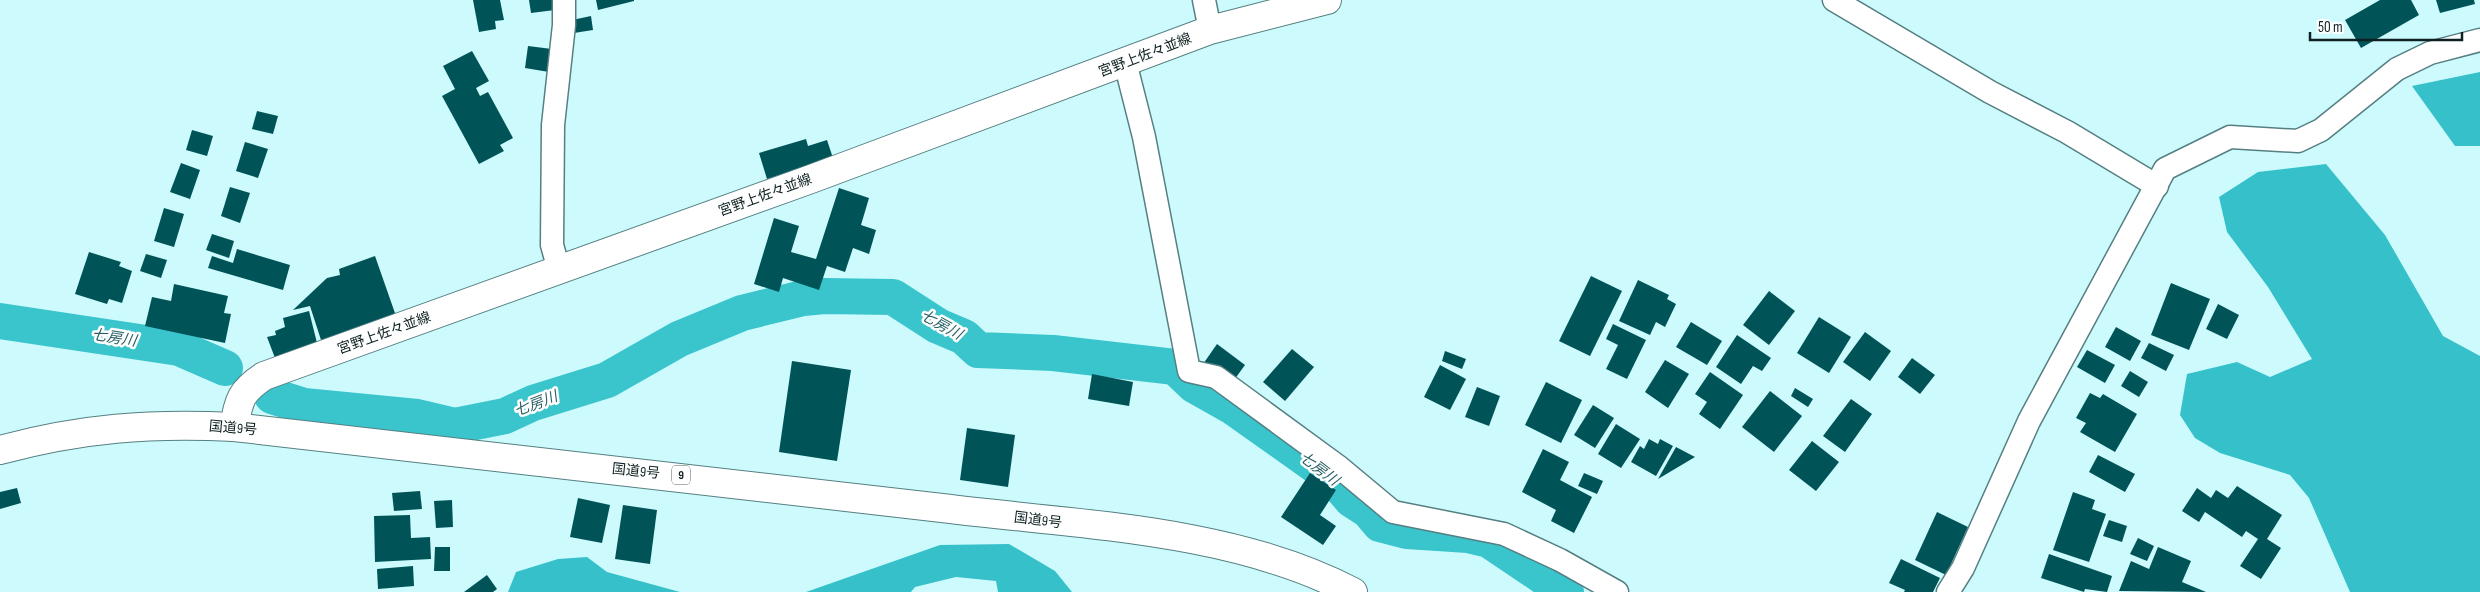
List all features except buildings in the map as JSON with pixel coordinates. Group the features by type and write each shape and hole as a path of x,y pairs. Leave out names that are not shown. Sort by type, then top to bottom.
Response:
{"main road":[{"name":"宮野上佐々並線","path":"234,428 238,404 247,387 264,376 1210,30 1327,0"},
{"name":"国道9号","path":"0,450 76,432 132,426 182,425 234,428 689,476 1167,534 1248,553 1330,580 1353,592"}],"street":[{"path":"558,270 552,245 553,125 564,25 564,0"},
{"path":"1204,0 1210,30"},
{"path":"1834,0 1990,92 2067,132 2157,186"},
{"path":"1948,592 1962,568 2029,420 2165,169 2230,138 2298,141 2321,130 2397,69 2430,53 2480,40"},
{"path":"1125,62 1144,137 1189,371 1216,377 1339,467 1393,512 1504,534 1560,560 1617,592"}],"shaded area":[{"path":"2480,72 2480,146 2455,146 2412,86"},
{"path":"2326,164 2385,235 2443,336 2480,356 2480,592 2350,592 2309,498 2290,475 2220,453 2195,438 2180,415 2187,374 2237,362 2270,377 2312,359 2268,287 2227,232 2219,197 2258,172"},
{"path":"1009,544 1055,571 1072,592 998,592 996,581 956,577 915,587 911,592 806,592 940,545"},
{"path":"587,557 607,572 680,592 508,592 516,572 558,559"}],"waterway":[{"name":"七房川","path":"272,396 304,406 417,417 455,426 505,416 533,403 607,380 679,339 742,313 803,298 825,296 893,297 938,326 964,337 978,350 1053,353 1175,367 1194,385 1233,407 1333,478 1352,500 1369,511 1380,524 1407,531 1468,535 1489,540 1566,592"},
{"name":"七房川","path":"0,321 179,348 225,368"}]}
